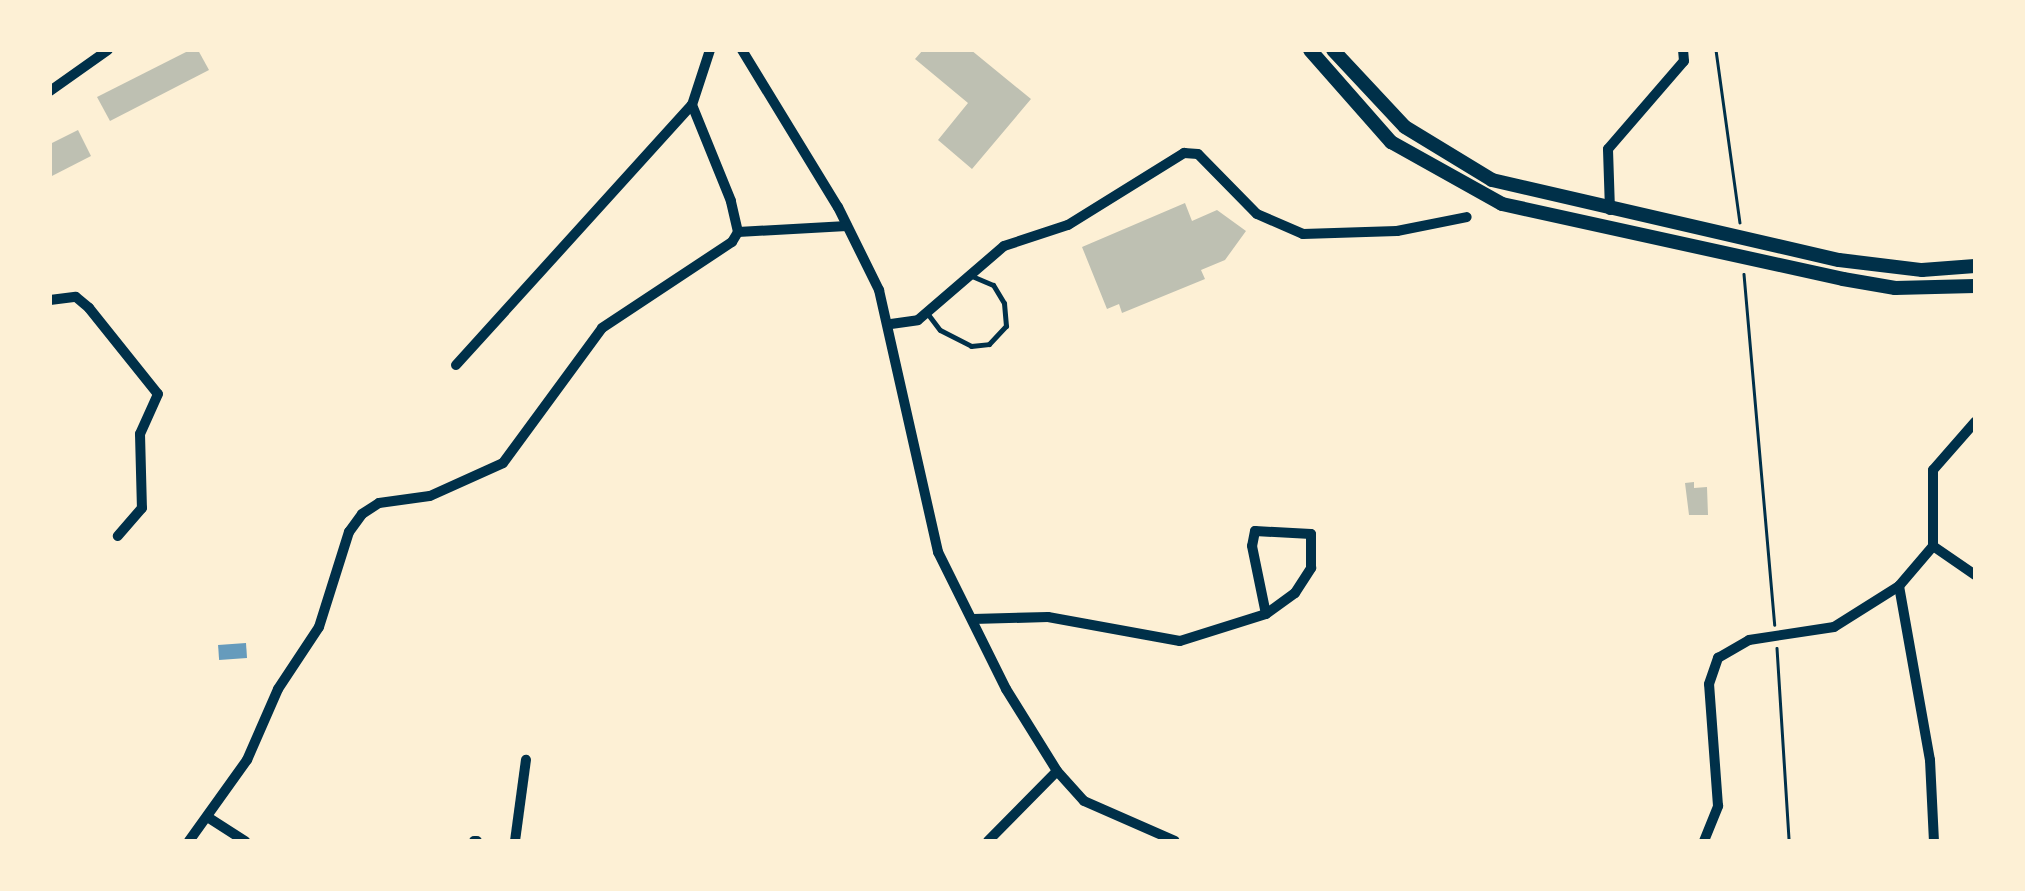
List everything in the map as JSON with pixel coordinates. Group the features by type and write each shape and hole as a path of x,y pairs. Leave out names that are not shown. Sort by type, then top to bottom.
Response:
{"main road":[{"path":"1310,50 1390,142 1502,204 1843,279 1895,288 1975,286"},
{"path":"1333,50 1393,116 1451,158 1518,189 1857,262 1922,270 1975,266"}],"street":[{"path":"50,91 108,50"},
{"path":"456,365 692,105 710,50"},
{"path":"742,50 847,226 891,324 938,552 973,619 1057,771 1109,816 1175,841"},
{"path":"1610,210 1608,149 1684,62 1684,50"},
{"path":"692,105 738,232"},
{"path":"891,324 918,320 1004,246 1068,225 1191,151 1256,214 1303,234 1398,231 1466,217"},
{"path":"189,841 209,818 319,627 349,532 362,514 379,503 430,496 503,463 602,328 710,262 738,232 847,226"},
{"path":"50,300 76,297 158,394 140,434 142,508 118,536"},
{"path":"1704,841 1718,806 1712,668 1725,649 1749,640 1807,636 1834,627 1898,586 1933,546 1930,480 1975,422"},
{"path":"973,619 1048,617 1180,641 1266,614 1295,593 1310,568 1312,534 1255,531 1266,614"},
{"path":"1933,546 1975,575"},
{"path":"1898,586 1927,741 1934,841"},
{"path":"515,841 526,760"},
{"path":"988,841 1057,771"},
{"path":"209,818 244,841"}],"lane":[{"path":"928,312 940,330 971,346 990,344 1006,326 1004,303 992,285 970,275"}],"path":[{"path":"1716,50 1741,226"},
{"path":"1744,272 1776,629"},
{"path":"1777,648 1790,841"}],"water":[{"path":"246,643 247,658 219,660 218,645"}],"building":[{"path":"190,50 198,50 209,70 110,121 97,97"},
{"path":"923,50 971,50 1031,99 972,169 938,140 968,103 915,59"},
{"path":"78,130 91,156 50,177 50,144"},
{"path":"1185,203 1192,221 1217,210 1246,231 1225,260 1201,270 1205,279 1122,313 1119,304 1107,309 1082,247"},
{"path":"1694,482 1694,488 1707,487 1708,515 1689,515 1685,483"}]}
